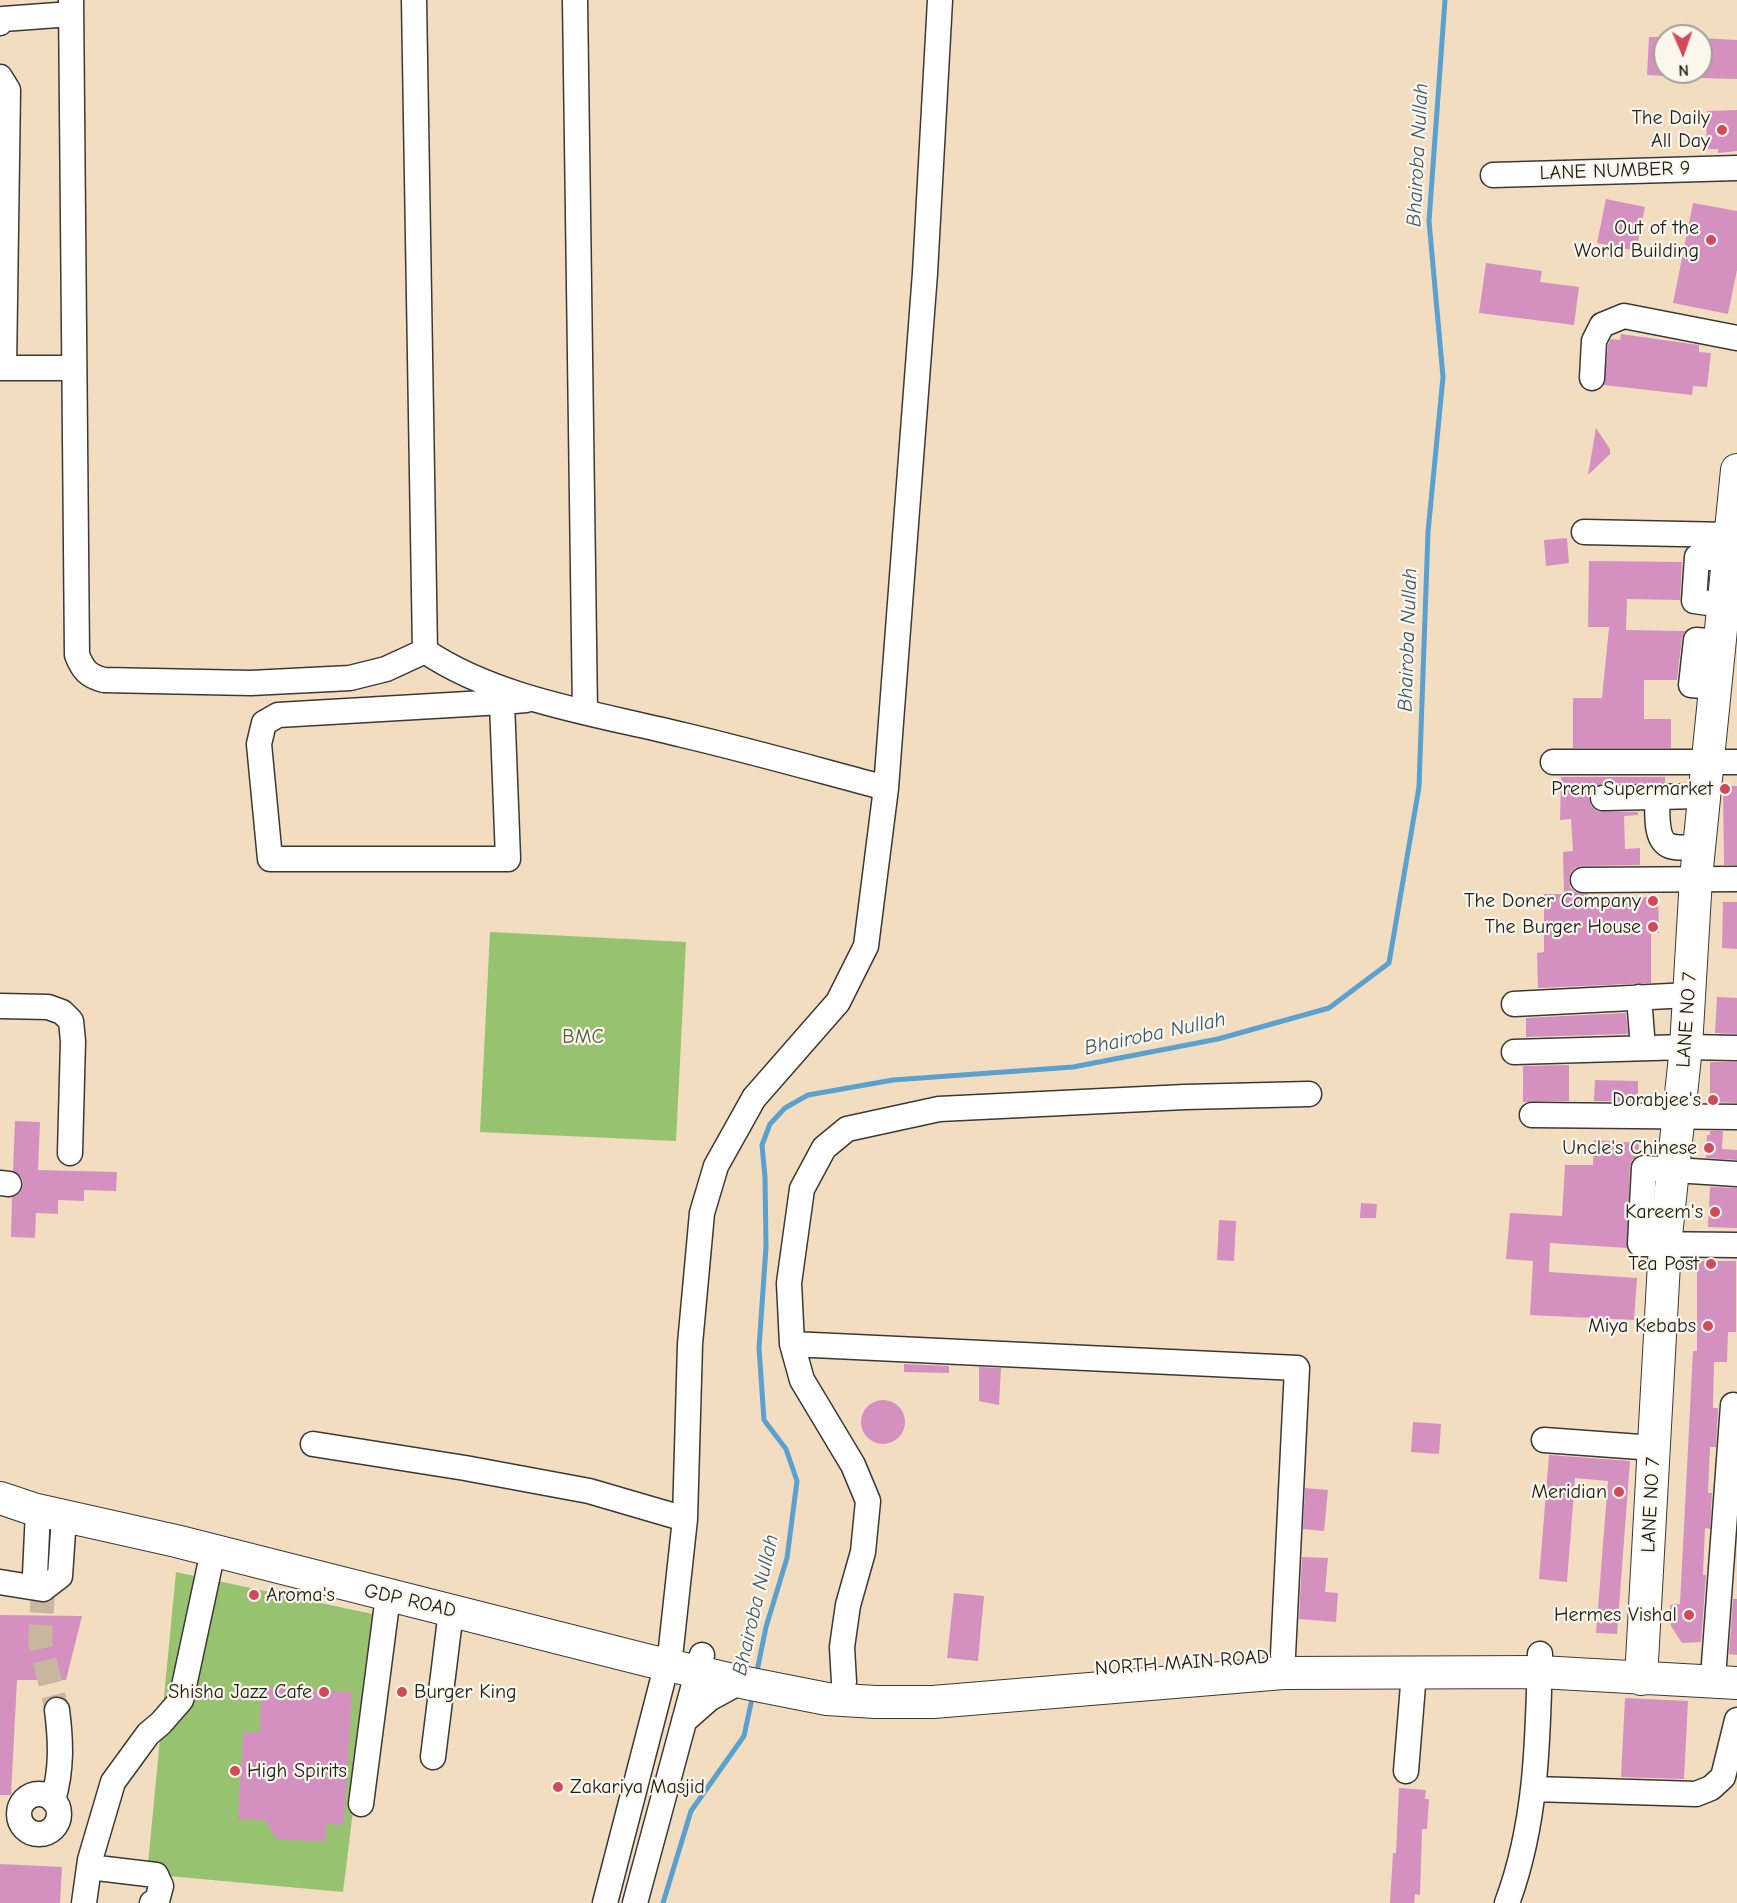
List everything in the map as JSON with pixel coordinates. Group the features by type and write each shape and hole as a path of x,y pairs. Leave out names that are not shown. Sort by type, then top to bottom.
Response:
{"main road":[{"name":"LANE NO 7","path":"1642,1670 1665,1245 1686,1047 1696,878 1704,796 1722,763 1715,687 1737,470"},
{"path":"0,1482 32,1494 669,1656"},
{"name":"GDP ROAD","path":"0,1498 51,1514 213,1551 451,1611 669,1656"},
{"name":"NORTH MAIN ROAD","path":"669,1656 742,1677 833,1687 933,1683 1282,1655 1540,1663 1642,1670 1729,1671"},
{"name":"NORTH MAIN ROAD","path":"833,1687 875,1702 933,1702 1283,1673 1414,1673 1540,1663"}],"street":[{"path":"414,0 424,651"},
{"path":"575,0 585,712"},
{"path":"605,1903 669,1656 685,1519 690,1344 702,1213 716,1166 754,1098 838,1002 866,946 886,788 925,273 940,0"},
{"path":"0,23 3,19 71,7 77,655 83,669 92,677 104,680 251,683 350,678 386,669 424,651"},
{"path":"0,77 8,90 2,368 73,368"},
{"name":"LANE NUMBER 9","path":"1493,175 1737,168"},
{"path":"1592,378 1594,341 1602,325 1624,316 1737,338"},
{"path":"1584,532 1732,526"},
{"path":"424,651 449,668 535,700 685,735 886,788"},
{"path":"502,702 508,859 270,859 259,744 264,723 278,715 535,700"},
{"path":"1553,762 1722,763"},
{"path":"1603,798 1704,796"},
{"path":"1657,797 1660,837 1672,847 1699,847"},
{"path":"1583,880 1737,879"},
{"path":"1514,1004 1689,995"},
{"path":"1639,997 1643,1048"},
{"path":"0,1006 48,1008 62,1012 71,1021 73,1041 70,1153"},
{"path":"1514,1052 1686,1047 1737,1048"},
{"path":"833,1687 848,1605 863,1552 867,1501 853,1465 802,1380 792,1344 789,1283 802,1189 824,1148 847,1129 939,1109 1185,1097 1309,1094"},
{"path":"1532,1115 1737,1117"},
{"path":"1673,1170 1737,1174"},
{"path":"1665,1245 1737,1245"},
{"path":"792,1344 1297,1368 1282,1655"},
{"path":"1729,1671 1733,1405"},
{"path":"1545,1440 1654,1448"},
{"path":"312,1444 465,1468 589,1491 685,1519"},
{"path":"0,1582 43,1588 60,1576 51,1514"},
{"path":"84,1903 89,1867 113,1782 148,1734 182,1700 213,1551"},
{"path":"361,1804 388,1596"},
{"path":"433,1757 451,1611"},
{"path":"635,1903 684,1721 669,1656"},
{"path":"1507,1903 1521,1860 1534,1789 1540,1663"},
{"path":"1406,1771 1414,1673"},
{"path":"684,1721 709,1699 742,1677"},
{"path":"53,1800 60,1779 61,1740 57,1710"},
{"path":"1534,1789 1696,1794 1711,1788 1723,1777 1737,1720"},
{"path":"89,1867 156,1875 161,1886 157,1900 152,1903"}],"green space":[{"name":"BMC","path":"490,932 686,942 676,1141 480,1132"},
{"path":"176,1572 377,1615 343,1892 147,1874"}],"building":[{"path":"1649,37 1653,37 1653,75 1647,75"},
{"path":"1713,39 1737,40 1737,79 1713,78"},
{"name":"The Daily All Day","path":"1737,110 1737,151 1718,153 1718,149 1706,149 1707,111"},
{"path":"1606,199 1645,207 1636,251 1597,243"},
{"name":"Out of the World Building","path":"1693,203 1737,211 1737,270 1728,314 1673,303"},
{"path":"1486,263 1542,271 1540,282 1579,287 1574,325 1479,313"},
{"path":"1621,334 1699,345 1699,352 1711,353 1707,387 1693,386 1692,395 1604,385 1608,345 1611,339 1620,340"},
{"path":"1596,428 1610,449 1610,454 1588,475"},
{"path":"1567,538 1569,563 1546,566 1544,540"},
{"path":"1589,561 1682,562 1680,600 1627,599 1626,630 1685,631 1682,638 1677,680 1644,680 1644,719 1671,719 1671,748 1573,748 1573,698 1602,698 1609,627 1588,627"},
{"path":"1561,777 1665,777 1665,783 1603,784 1591,791 1589,799 1591,806 1597,811 1638,812 1638,815 1624,816 1625,849 1640,848 1640,865 1582,866 1571,872 1569,880 1570,887 1575,892 1588,894 1588,898 1658,897 1659,933 1651,933 1651,983 1538,988 1537,953 1544,952 1544,894 1564,894 1563,852 1573,851 1571,819 1560,820"},
{"path":"1723,786 1737,786 1737,865 1724,865"},
{"path":"1723,902 1737,902 1737,949 1722,948"},
{"path":"1717,997 1737,998 1737,1034 1715,1033"},
{"path":"1626,1013 1628,1034 1526,1037 1526,1018"},
{"path":"1710,1062 1737,1062 1737,1103 1710,1102"},
{"path":"1569,1065 1569,1101 1523,1102 1523,1066"},
{"path":"1595,1080 1638,1081 1638,1102 1594,1101"},
{"path":"15,1121 40,1122 38,1170 117,1172 116,1191 84,1190 84,1201 58,1200 58,1214 36,1213 35,1238 11,1237 12,1198 20,1193 23,1185 22,1178 13,1171"},
{"path":"1710,1131 1723,1131 1722,1149 1737,1150 1737,1160 1706,1158 1707,1135 1710,1135"},
{"path":"1594,1140 1639,1143 1638,1155 1632,1160 1630,1167 1627,1248 1550,1243 1549,1272 1637,1278 1634,1320 1530,1315 1533,1261 1506,1259 1510,1213 1562,1216 1565,1165 1593,1165"},
{"path":"1710,1187 1737,1188 1737,1228 1708,1227"},
{"path":"1361,1203 1377,1204 1376,1218 1360,1218"},
{"path":"1219,1220 1236,1221 1234,1261 1217,1260"},
{"path":"1697,1261 1736,1261 1736,1332 1728,1332 1727,1362 1714,1362 1713,1408 1718,1408 1716,1447 1710,1447 1708,1493 1712,1493 1710,1529 1705,1528 1703,1575 1706,1575 1701,1642 1682,1643 1671,1626 1670,1605 1680,1604 1693,1351 1697,1351"},
{"path":"904,1364 949,1366 949,1373 904,1372"},
{"path":"979,1367 1001,1368 999,1405 979,1401"},
{"path":"883,1400 898,1407 905,1422 898,1437 883,1444 868,1437 861,1422 868,1407"},
{"path":"1413,1422 1441,1424 1439,1454 1411,1452"},
{"path":"1549,1455 1630,1461 1617,1634 1596,1633 1608,1481 1575,1478 1567,1582 1539,1579"},
{"path":"1305,1488 1328,1490 1324,1531 1303,1529"},
{"path":"1302,1557 1328,1558 1325,1592 1338,1593 1336,1622 1299,1619"},
{"path":"954,1593 984,1596 978,1661 947,1658"},
{"path":"1733,1599 1737,1599 1737,1655 1729,1654"},
{"path":"0,1615 82,1616 66,1680 17,1680 11,1795 0,1795"},
{"path":"262,1687 352,1692 344,1825 326,1824 325,1842 276,1839 265,1820 238,1819 243,1732 259,1733"},
{"path":"1625,1698 1688,1701 1684,1779 1621,1777"},
{"path":"1399,1788 1426,1790 1425,1799 1429,1799 1427,1829 1422,1829 1420,1895 1415,1894 1414,1903 1390,1903 1393,1853 1396,1853"},
{"path":"0,1864 62,1867 60,1903 0,1903"}],"waterway":[{"name":"Bhairoba Nullah","path":"756,1676 766,1627 787,1558 797,1481 786,1449 764,1420 759,1348 766,1247 762,1145 770,1124 785,1108 808,1095 893,1080 1073,1067 1218,1039 1329,1008 1389,963 1419,787 1428,532 1443,377 1429,221 1445,0"},
{"name":"Bhairoba Nullah","path":"663,1903 691,1811 744,1736 753,1694"}],"tunnel":[{"path":"43,1589 40,1642 57,1710"}],"place":[{"name":"The Daily All Day","path":"1722,130"},
{"name":"Out of the World Building","path":"1711,240"},
{"name":"Prem Supermarket","path":"1725,789"},
{"name":"The Doner Company","path":"1653,901"},
{"name":"The Burger House","path":"1653,927"},
{"name":"Dorabjee's","path":"1713,1100"},
{"name":"Uncle's Chinese","path":"1709,1148"},
{"name":"Kareem's","path":"1715,1212"},
{"name":"Tea Post","path":"1711,1264"},
{"name":"Miya Kebabs","path":"1708,1326"},
{"name":"Meridian","path":"1619,1492"},
{"name":"Aroma's","path":"254,1595"},
{"name":"Hermes Vishal","path":"1689,1615"},
{"name":"Shisha Jazz Cafe","path":"324,1692"},
{"name":"Burger King","path":"402,1692"},
{"name":"High Spirits","path":"235,1771"},
{"name":"Zakariya Masjid","path":"558,1787"}]}
